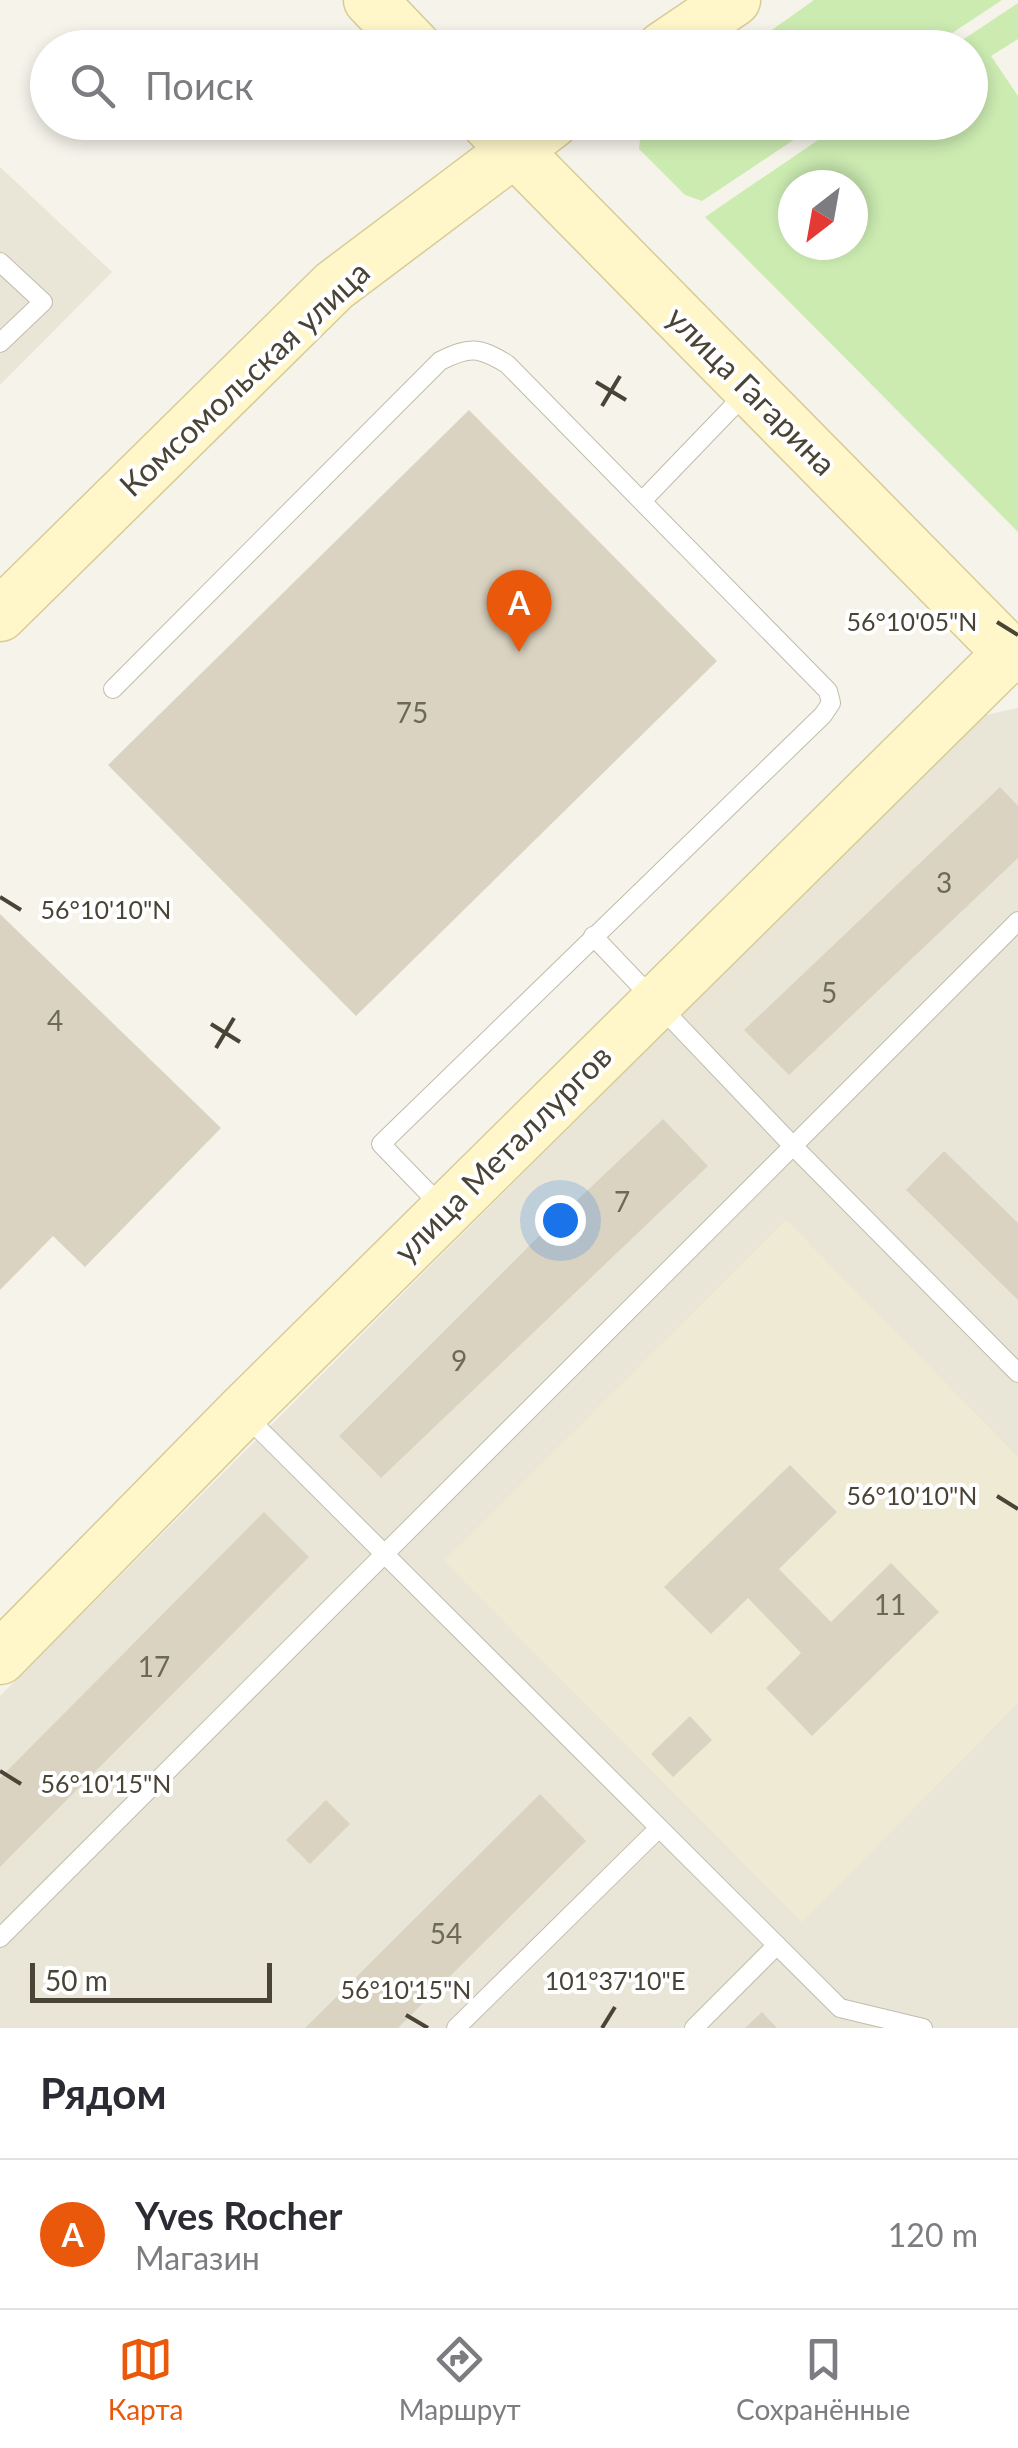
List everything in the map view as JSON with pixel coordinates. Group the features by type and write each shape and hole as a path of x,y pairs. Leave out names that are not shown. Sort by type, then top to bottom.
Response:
{"street":[{"path":"370,0 399,30"},
{"path":"689,30 734,0"},
{"name":"Комсомольская улица","path":"0,615 334,286 507,140"},
{"name":"улица Гагарина","path":"524,140 749,390 1014,655"},
{"name":"улица Металлургов","path":"0,1658 242,1412 1014,655"}],"lane":[{"path":"0,262 42,302 0,344"},
{"path":"114,689 440,361 463,350 486,351 507,364 828,690 831,703 823,715 381,1144 446,1211"},
{"path":"642,500 749,390"},
{"path":"0,1938 1018,921"},
{"path":"593,936 793,1146 1018,1373"},
{"path":"242,1412 840,2008 923,2028"},
{"path":"456,2028 659,1828"},
{"path":"694,2028 777,1945"}],"shaded area":[{"path":"0,167 112,272 0,385"},
{"path":"1018,708 1018,2028 0,2028 0,1696 981,716"},
{"path":"786,1220 1018,1457 1018,1703 802,1922 444,1561"}],"green space":[{"path":"814,0 1002,0 957,30 772,30"},
{"path":"1018,3 1018,39 991,56 1018,96 1018,532 705,217 818,140 988,140 988,30 978,30"},
{"path":"640,140 794,140 702,201 685,195 639,149"}],"building":[{"path":"469,410 717,661 356,1016 108,765"},
{"path":"1000,787 1018,806 1018,858 789,1075 744,1030"},
{"path":"0,914 221,1128 85,1267 53,1236 0,1290"},
{"path":"663,1119 708,1166 381,1478 339,1436 537,1238"},
{"path":"944,1151 1018,1223 1018,1300 906,1190"},
{"path":"790,1465 837,1512 779,1569 831,1622 891,1563 939,1612 812,1736 766,1688 801,1653 748,1598 711,1634 664,1587"},
{"path":"264,1512 309,1557 0,1867 0,1778"},
{"path":"690,1716 712,1740 673,1777 651,1754"},
{"path":"540,1794 586,1841 398,2028 305,2028"},
{"path":"326,1800 350,1824 310,1864 286,1840"},
{"path":"762,2012 777,2028 745,2028"}],"place":[{"name":"Yves Rocher","path":"519,652"}]}
